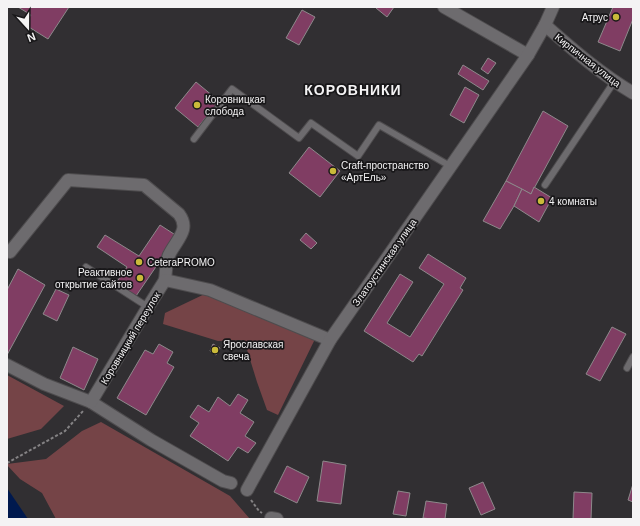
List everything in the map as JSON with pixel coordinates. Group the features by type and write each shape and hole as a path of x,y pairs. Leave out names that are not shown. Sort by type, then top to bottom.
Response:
{"street":[{"path":"444,7 528,55"},
{"name":"Златоустинская улица","path":"247,490 330,340 528,55 545,25 553,7"},
{"name":"Кирпичная улица","path":"545,25 575,53 614,82 633,93"},
{"path":"10,252 68,180 144,185 179,214 184,223 182,234 168,256 166,280"},
{"name":"Коровницкий переулок","path":"91,402 166,280 210,290 330,340"},
{"path":"7,365 44,384 91,402 151,440 224,481 231,483"}],"lane":[{"path":"545,185 614,82"},
{"path":"194,139 232,89 299,138 311,123 358,156 379,125 450,166"},
{"path":"86,267 148,307"},
{"path":"627,368 633,358"}],"path":[{"path":"7,463 65,431 91,402"},
{"path":"247,490 248,497 259,511 274,519"}],"shaded area":[{"path":"211,291 315,339 278,415 267,410 244,340 218,341 163,324 165,313"},
{"path":"7,375 64,406 41,429 7,439"},
{"path":"101,422 230,496 250,519 56,519 42,493 20,479 7,464 46,459 82,431"}],"water":[{"path":"7,488 28,519 7,519"}],"building":[{"path":"18,7 69,7 48,39 24,24 31,15"},
{"path":"376,7 394,7 387,17"},
{"path":"613,7 633,7 633,19 620,51 598,42"},
{"path":"302,10 315,17 299,45 286,38"},
{"path":"488,58 496,63 488,74 481,69"},
{"path":"463,65 489,81 483,90 458,74"},
{"name":"Коровницкая слобода","path":"196,82 219,101 198,127 175,108"},
{"path":"465,87 479,95 464,123 450,115"},
{"path":"543,111 568,126 531,194 506,181"},
{"path":"309,147 340,171 320,197 289,173"},
{"path":"506,181 522,189 500,229 483,221"},
{"path":"534,187 552,198 539,222 514,206 522,189 531,194"},
{"name":"CeteraPROMO","path":"160,225 177,236 136,296 116,283 127,267 97,247 105,235 139,256"},
{"path":"306,233 317,243 311,249 300,240"},
{"path":"428,254 466,278 460,288 463,290 422,356 419,354 413,362 364,331 400,274 413,282 387,323 410,337 444,284 419,268"},
{"path":"18,269 45,285 7,355 7,290"},
{"path":"56,289 69,295 57,321 43,314"},
{"path":"612,327 626,334 600,381 586,374"},
{"path":"159,344 173,352 167,363 174,367 146,415 117,398 145,350 153,354"},
{"name":"Ярославская свеча","path":"213,344 220,348 216,355 210,351"},
{"path":"73,347 98,359 84,390 60,378"},
{"path":"238,394 248,400 240,413 254,422 245,436 256,443 248,453 238,447 228,461 190,436 199,423 190,417 198,405 209,412 218,397 230,406"},
{"path":"323,461 346,465 341,504 317,501"},
{"path":"287,466 309,477 297,503 274,492"},
{"path":"483,482 495,509 481,515 469,488"},
{"path":"633,484 633,502 628,500"},
{"path":"398,491 410,493 406,516 393,514"},
{"path":"574,492 592,493 591,519 573,519"},
{"path":"426,501 447,504 445,519 423,518"}],"place":[{"name":"Атрус","path":"616,17"},
{"name":"Коровницкая слобода","path":"197,105"},
{"name":"Craft-пространство «АртЕль»","path":"333,171"},
{"name":"4 комнаты","path":"541,201"},
{"name":"CeteraPROMO","path":"139,262"},
{"name":"Реактивное открытие сайтов","path":"140,278"},
{"name":"Ярославская свеча","path":"215,350"}],"district":[{"name":"КОРОВНИКИ","path":"353,90"}]}
